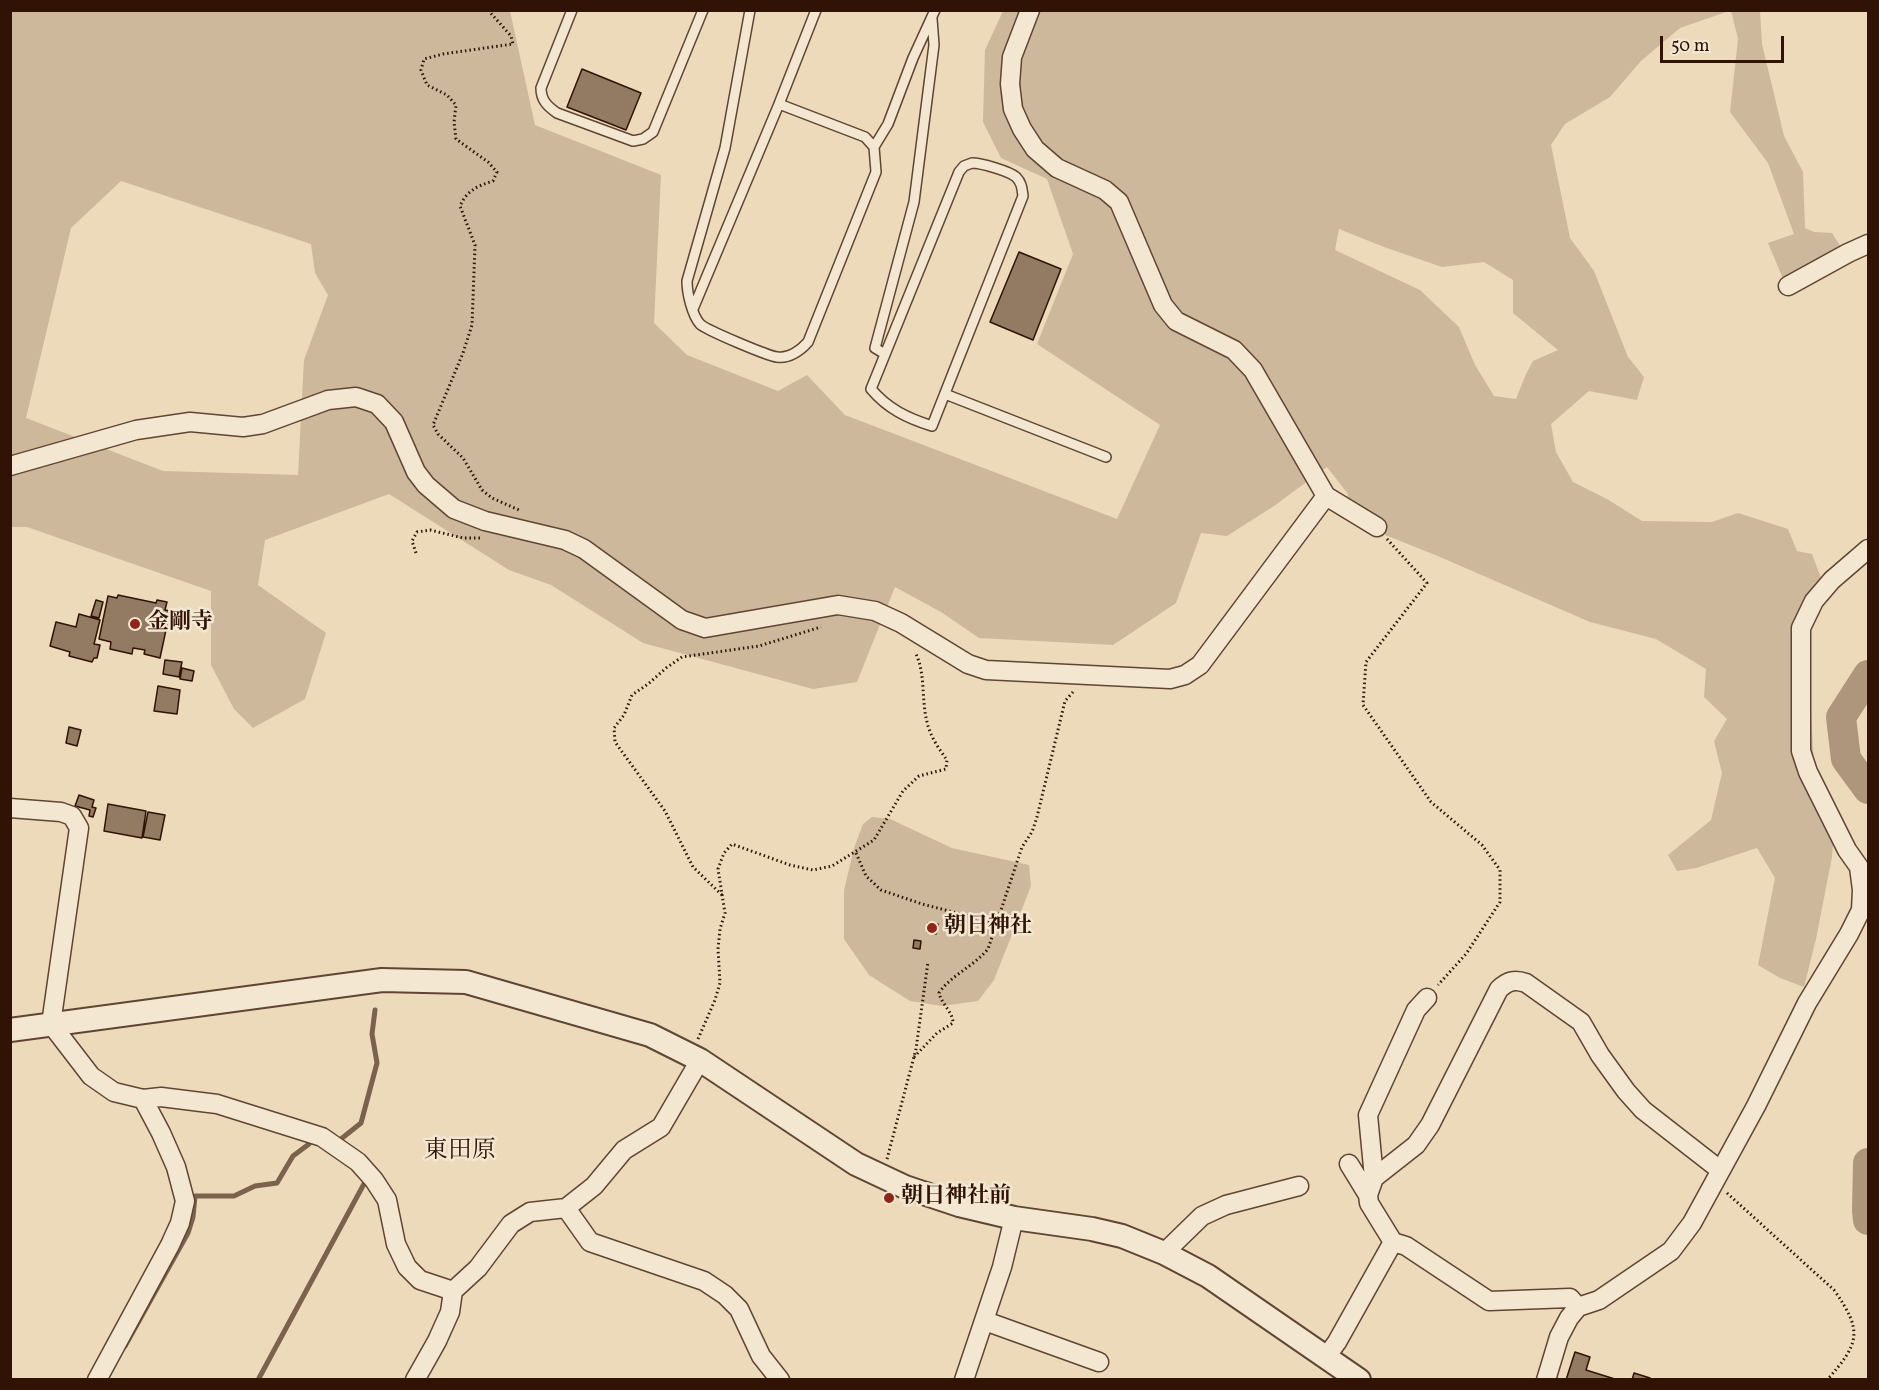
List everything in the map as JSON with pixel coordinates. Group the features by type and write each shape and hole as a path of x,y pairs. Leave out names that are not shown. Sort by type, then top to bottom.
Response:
{"street":[{"path":"1030,10 1012,57 1010,84 1013,109 1035,149 1057,168 1105,190 1119,201 1163,305 1176,321 1234,351 1253,370 1326,496 1377,527"},
{"path":"1788,286 1869,244"},
{"path":"10,466 136,430 190,422 243,427 263,424 328,400 356,397 377,404 394,422 416,472 426,485 454,509 485,521 565,540 584,549 682,620 705,628 838,605 875,612 901,623 968,664 986,670 1170,679 1185,675 1200,664 1326,496"},
{"path":"1546,1380 1559,1336 1578,1307 1599,1300 1671,1251 1692,1223 1756,1106 1807,1003 1861,910 1862,890 1859,867 1847,850 1808,772 1801,751 1802,628 1814,601 1832,580 1869,549"},
{"path":"10,808 61,812 72,816 80,828 51,1024 91,1076 114,1092 143,1099 161,1097 217,1104 322,1137 358,1162 374,1180 387,1200 396,1244 407,1267 420,1280 453,1291"},
{"path":"10,1030 382,980 466,982 650,1035 695,1058 856,1164 882,1178 959,1205 1014,1218 1092,1229 1122,1236 1164,1253 1208,1276 1359,1380"},
{"path":"1371,1186 1416,1145 1430,1125 1499,989 1509,981 1518,980 1526,983 1581,1022 1600,1055 1626,1091 1643,1110 1717,1176"},
{"path":"1427,998 1416,1010 1368,1115 1371,1186 1369,1203 1393,1242 1406,1246 1489,1300 1570,1299 1578,1307"},
{"path":"415,1380 437,1341 450,1311 453,1291 478,1268 511,1224 530,1212 566,1208 594,1186 624,1150 661,1127 695,1058"},
{"path":"97,1380 170,1245 180,1223 185,1201 176,1167 143,1099"},
{"path":"1349,1164 1371,1186"},
{"path":"1164,1253 1202,1216 1226,1205 1299,1186"},
{"path":"566,1208 590,1242 704,1281 725,1295 739,1309 761,1356 780,1380"},
{"path":"964,1380 1002,1267 1014,1218"},
{"path":"1326,1357 1337,1342 1393,1242"},
{"path":"985,1321 1100,1362"}],"lane":[{"path":"572,10 541,88 541,97 557,113 633,141 643,139 653,132 703,10"},
{"path":"750,10 725,148 687,281 687,293 700,324 717,334 777,358 800,351 808,342 876,172 874,147 888,124 913,58 934,15"},
{"path":"693,309 816,10"},
{"path":"885,354 875,348 914,202 934,45 934,15"},
{"path":"779,104 865,137 874,147"},
{"path":"979,163 1015,177 1022,186 1023,196 932,426 905,417 878,397 871,388 885,354 959,172 964,166 979,163"},
{"path":"945,393 1106,457"}],"path":[{"path":"488,10 512,36 513,44 443,54 424,60 421,70 427,85 447,95 456,105 454,122 456,139 488,162 497,172 494,181 474,187 463,198 460,206 475,245 472,325 463,353 433,424 438,434 463,458 482,490 492,498 528,514 534,520 531,531"},
{"path":"1377,527 1427,583 1366,662 1362,705 1431,802 1482,845 1500,870 1500,902 1466,954 1427,998"},
{"path":"416,553 412,541 417,531 430,530 463,538 486,538"},
{"path":"722,895 693,867 665,811 615,742 614,728 624,715 632,695 682,657 759,646 825,626"},
{"path":"695,1058 720,983 718,949 720,929 725,913 718,869 724,853 732,844 790,865 813,870 832,867 874,840 903,791 919,776 946,769 947,760 937,746 927,723 920,662 915,652"},
{"path":"914,1057 937,1033 953,1023 953,1018 941,1002 939,993 946,982 979,960 987,948 1022,848 1032,832 1037,817 1065,701 1075,690 1091,686 1097,675"},
{"path":"856,852 866,876 881,890 922,904 996,923"},
{"path":"882,1178 914,1057 928,962"},
{"path":"1717,1176 1834,1290 1847,1309 1854,1326 1854,1344 1845,1360 1827,1380"}],"shaded area":[{"path":"11,11 510,11 535,125 661,175 654,323 687,355 778,391 807,375 845,415 1117,519 1160,425 1037,344 1073,254 1047,179 1001,158 983,122 985,50 1003,11 1729,11 1680,28 1641,61 1610,97 1565,124 1551,145 1570,238 1594,271 1628,357 1644,377 1637,400 1589,391 1551,424 1556,452 1573,482 1607,499 1642,521 1712,522 1738,513 1788,529 1797,551 1812,554 1824,586 1802,608 1814,764 1835,817 1832,857 1816,939 1804,987 1780,978 1758,965 1775,878 1757,848 1696,868 1677,871 1668,855 1711,820 1722,773 1714,741 1727,719 1704,697 1706,669 1656,639 1590,622 1343,518 1348,494 1327,467 1274,506 1227,536 1201,533 1176,603 1113,645 979,638 941,612 895,587 857,682 813,689 643,643 551,585 509,570 389,494 265,540 258,585 326,633 305,699 253,728 234,709 211,665 211,591 27,527 11,527","holes":["121,181 311,244 315,273 328,295 304,360 298,475 163,471 26,418 71,228","1339,229 1442,267 1484,262 1513,280 1513,313 1558,350 1533,361 1516,399 1494,396 1475,365 1459,327 1420,290 1335,250"]},
{"path":"1731,11 1760,11 1762,44 1784,136 1803,172 1805,228 1814,232 1832,233 1842,249 1784,281 1768,243 1794,234 1768,163 1730,112 1738,39"},
{"path":"872,817 890,819 952,848 1029,865 1031,886 994,980 978,1001 942,1006 910,1001 869,975 844,939 844,890 854,848 863,824"}],"building":[{"path":"582,69 641,93 626,130 567,107"},
{"path":"1019,252 1061,269 1033,340 990,322"},
{"path":"118,595 156,603 157,600 167,602 165,610 170,611 160,658 144,654 145,650 133,648 132,654 110,649 111,642 99,639 108,596 117,598"},
{"path":"96,600 103,602 99,618 91,616"},
{"path":"79,614 100,620 94,644 100,645 97,658 94,658 92,662 69,656 70,652 50,646 56,622 76,627"},
{"path":"165,660 182,662 179,677 163,674"},
{"path":"182,668 194,671 192,681 180,679"},
{"path":"158,686 180,690 177,714 154,711"},
{"path":"69,727 81,730 77,746 66,743"},
{"path":"79,795 94,800 92,807 96,808 93,817 89,816 90,810 75,806"},
{"path":"108,804 146,811 142,838 104,831"},
{"path":"148,812 165,815 160,840 143,837"},
{"name":"朝日神社","path":"928,923 938,924 936,934 927,932"},
{"path":"914,940 921,941 920,949 913,948"},
{"path":"1575,1352 1590,1357 1586,1370 1618,1380 1566,1380"},
{"path":"1634,1373 1650,1378 1650,1380 1632,1380"}],"waterway":[{"path":"1868,675 1841,717 1846,759 1868,789"},
{"path":"341,1139 361,1123 377,1063 372,1034 375,1010"},
{"path":"125,1346 188,1233 193,1217 195,1196 234,1196 255,1186 277,1183 293,1156 309,1144"},
{"path":"1868,1163 1868,1220"},
{"path":"258,1380 365,1182"}],"place":[{"name":"金剛寺","path":"135,624"},
{"name":"朝日神社","path":"932,928"},
{"name":"朝日神社前","path":"889,1198"}],"district":[{"name":"東田原","path":"460,1153"}]}
